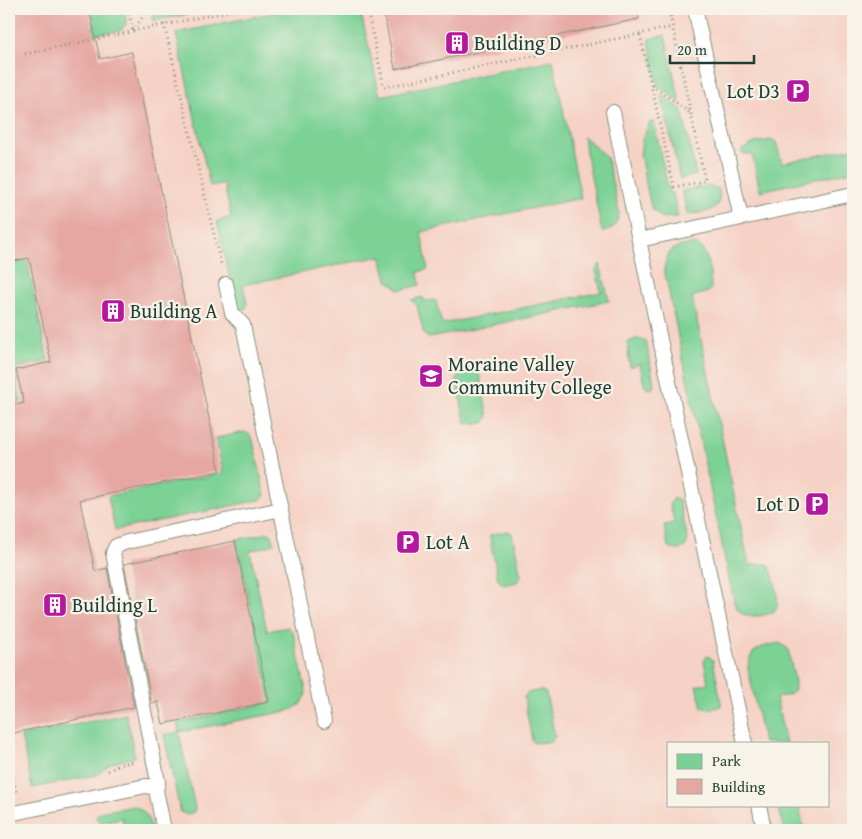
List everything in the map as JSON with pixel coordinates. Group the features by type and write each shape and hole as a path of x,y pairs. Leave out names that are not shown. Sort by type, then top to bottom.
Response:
{"lane":[{"path":"695,9 741,218"},
{"path":"613,112 745,742"},
{"path":"640,240 853,194"},
{"path":"226,284 232,313 243,325 324,720"},
{"path":"164,830 156,790 158,782 113,553 116,546 126,542 281,509"},
{"path":"9,814 146,786 156,790"},
{"path":"759,806 764,830"}],"path":[{"path":"128,9 133,31"},
{"path":"133,31 148,9"},
{"path":"25,54 239,9"},
{"path":"367,9 384,87 673,28"},
{"path":"640,35 674,187 705,181 669,9"},
{"path":"164,24 226,284"},
{"path":"652,85 691,113"},
{"path":"9,761 16,795"}],"shaded area":[{"name":"Moraine Valley Community College","path":"9,9 853,9 853,830 9,830"}],"green space":[{"path":"91,9 124,9 127,23 120,31 94,34 93,27 95,25"},
{"path":"154,9 215,9 153,21 152,12"},
{"path":"290,9 360,9 380,96 553,60 581,198 421,232 428,269 418,272 420,285 400,290 387,280 381,256 243,285 247,304 245,309 239,310 236,307 217,221 231,217 224,184 210,186 176,33"},
{"path":"665,35 680,102 658,86 649,39"},
{"path":"661,94 682,110 696,175 680,179"},
{"path":"650,122 654,122 669,193 673,193 678,217 662,218 652,209 650,203 640,155 642,140"},
{"path":"583,137 607,158 619,212 614,226 602,232"},
{"path":"770,140 776,142 782,163 853,148 853,171 760,191 752,154 742,154 742,150 754,143"},
{"path":"708,186 719,189 720,197 716,207 712,210 687,215 682,191"},
{"path":"695,244 700,247 706,257 710,270 711,288 708,292 692,297 749,565 768,564 776,586 778,600 776,609 761,616 743,614 737,609 734,602 664,269 668,256 673,249"},
{"path":"9,259 15,263 27,260 48,361 14,368 21,402 9,404"},
{"path":"600,264 609,301 429,338 424,335 417,305 411,300 423,297 424,301 436,301 442,324 601,292 596,270"},
{"path":"637,339 646,341 654,384 653,388 647,389 644,385 640,364 630,367 627,342"},
{"path":"474,371 479,373 488,417 484,423 467,424 456,378 460,374"},
{"path":"245,432 253,440 265,496 260,500 115,530 108,496 223,473 216,438"},
{"path":"674,498 679,501 688,540 685,547 676,550 668,547 664,525 674,523 670,504"},
{"path":"508,531 512,533 521,576 517,582 504,585 498,580 490,535"},
{"path":"268,533 272,534 274,543 272,545 250,551 267,631 288,627 293,632 306,691 303,702 288,711 179,732 177,723 271,702 236,540"},
{"path":"780,643 788,649 795,682 795,690 791,694 776,698 786,742 764,742 748,669 754,652"},
{"path":"707,656 713,660 721,702 721,706 711,709 702,707 696,686 708,683 704,661"},
{"path":"541,690 546,693 555,736 551,742 534,743 524,698 527,693"},
{"path":"126,714 135,757 110,764 97,775 32,788 21,736"},
{"path":"179,732 195,808 194,812 187,815 181,812 179,807 164,735"},
{"path":"134,806 146,815 151,830 125,830 122,818 102,822 96,818 100,812"},
{"path":"778,806 799,806 804,830 784,830"}],"building":[{"name":"Building A","path":"9,9 89,9 100,59 132,52 220,471 80,500 95,571 107,568 134,707 9,734 9,406 24,403 16,370 51,362 29,258 9,262 9,188 14,186 9,159"},
{"name":"Building D","path":"383,9 638,9 639,19 395,69"},
{"path":"235,541 269,702 163,724 158,702 152,704 124,564"}],"place":[{"name":"Building D","path":"457,43"},
{"name":"Lot D3","path":"798,91"},
{"name":"Building A","path":"113,311"},
{"name":"Moraine Valley Community College","path":"431,376"},
{"name":"Lot D","path":"817,504"},
{"name":"Lot A","path":"408,542"},
{"name":"Building L","path":"55,605"}]}
